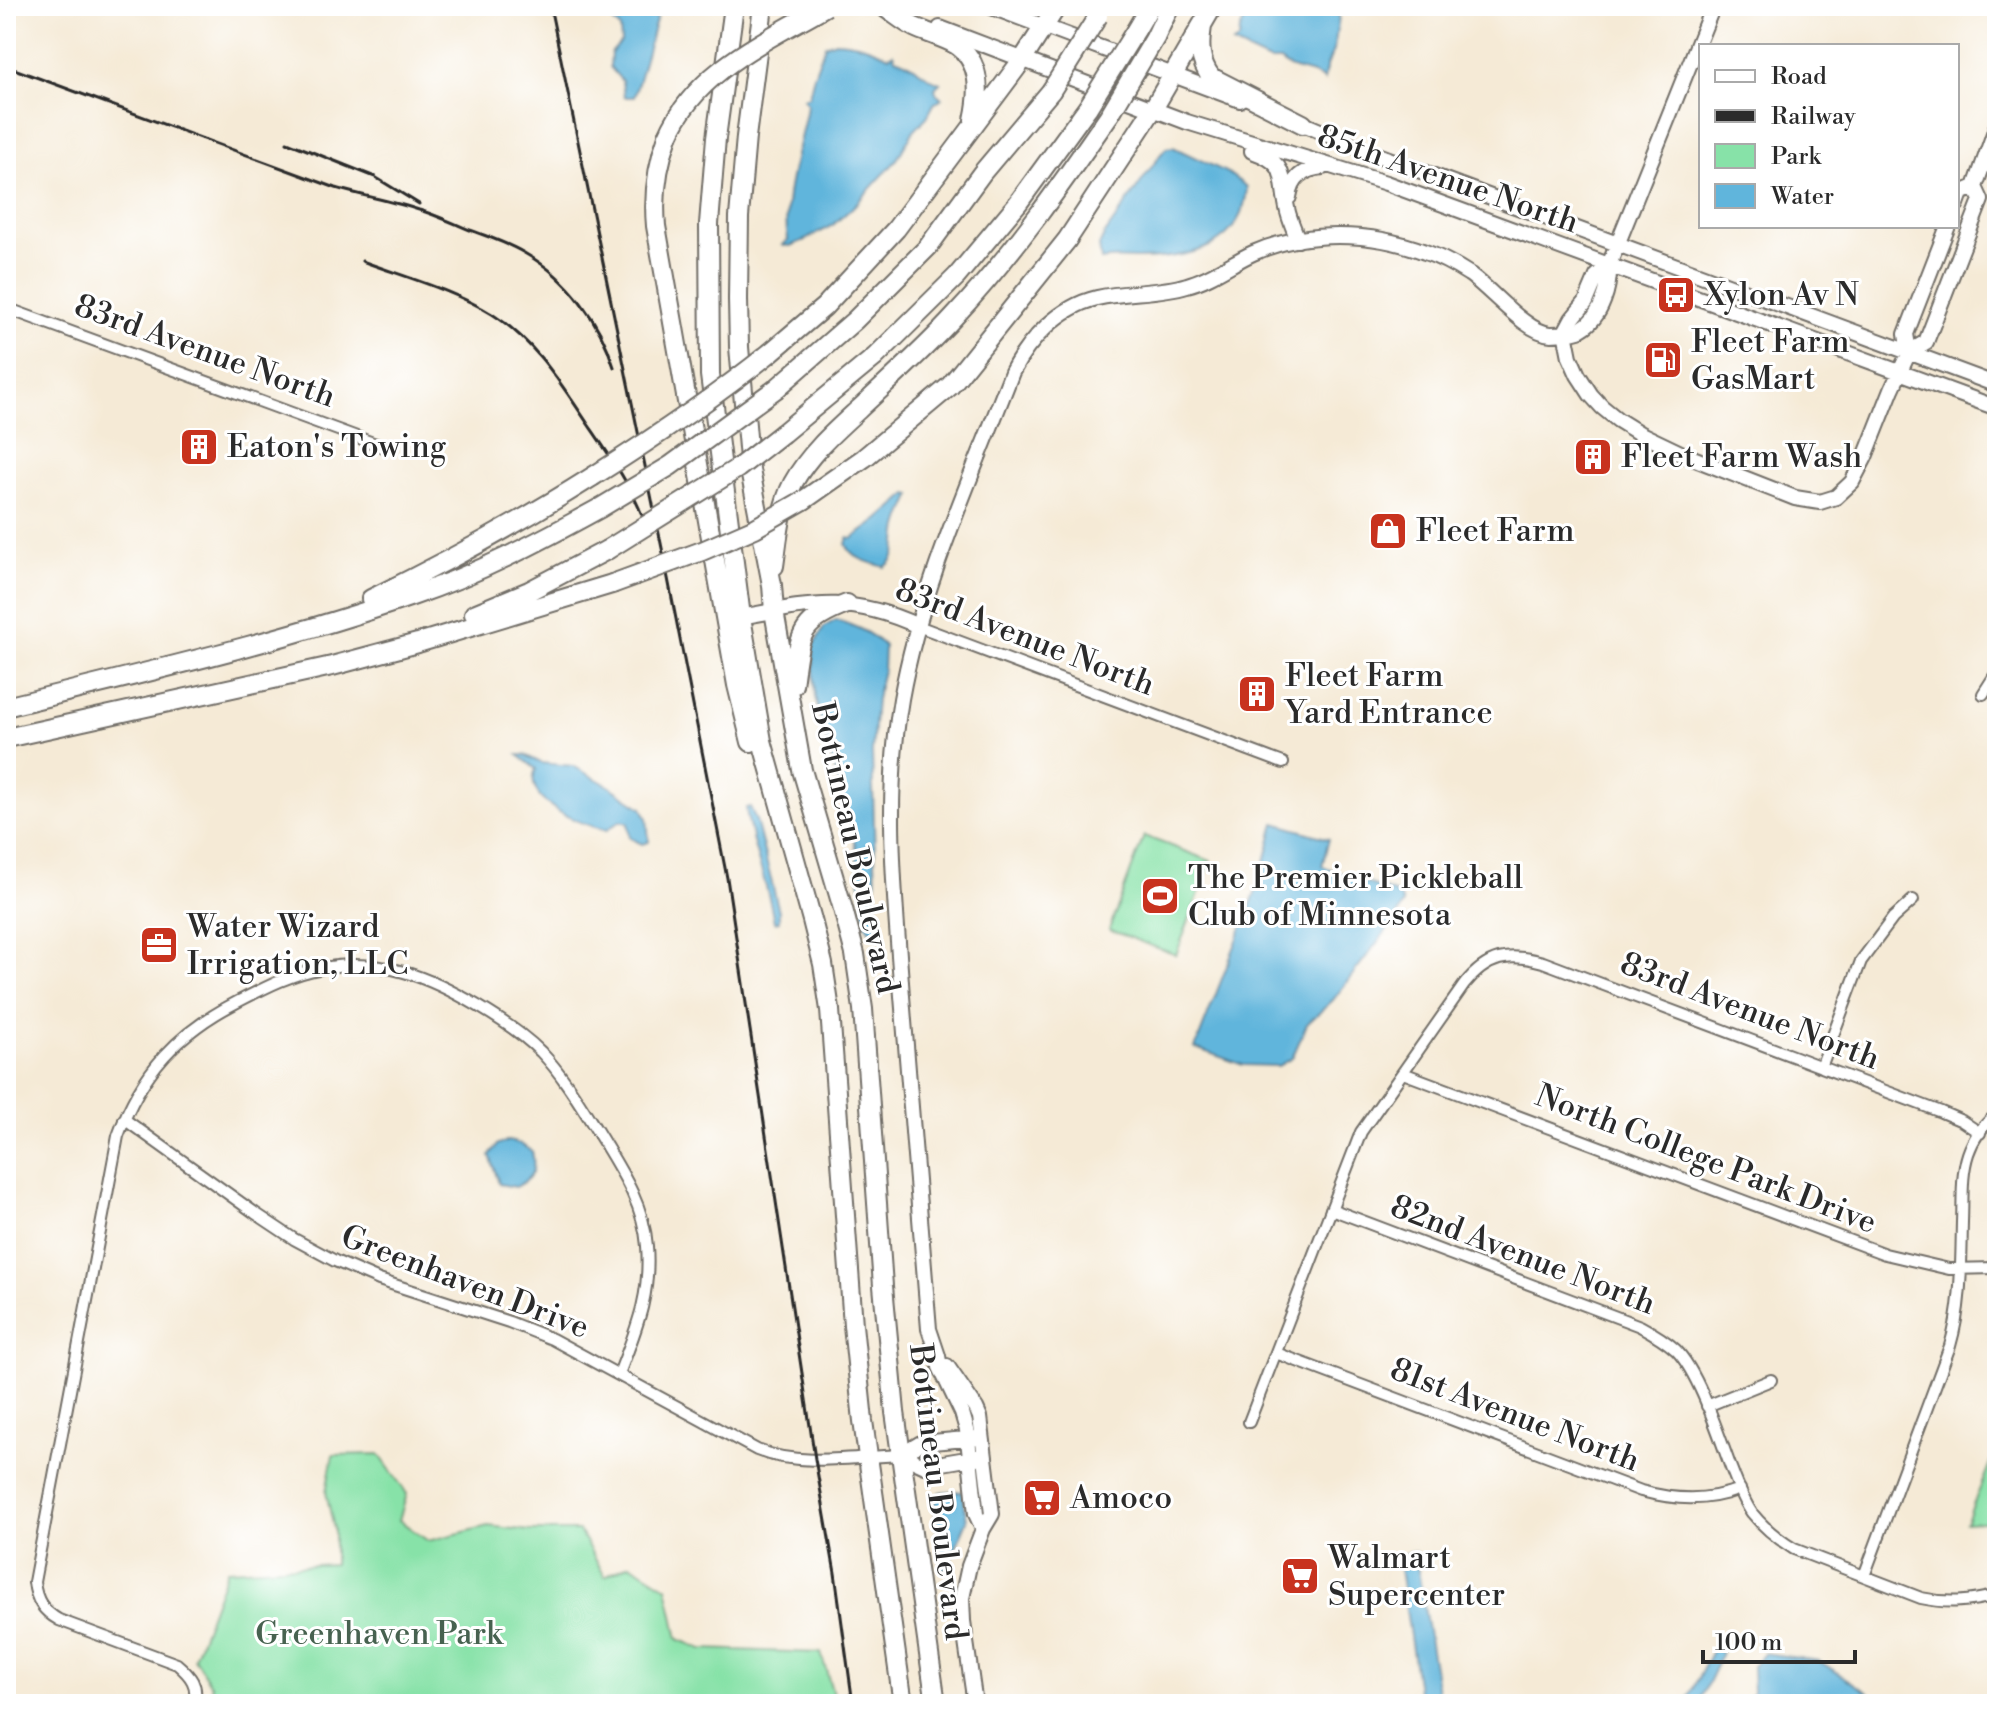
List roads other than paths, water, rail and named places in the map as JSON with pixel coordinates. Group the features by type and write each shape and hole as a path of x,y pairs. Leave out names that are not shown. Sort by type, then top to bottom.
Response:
{"highway":[{"name":"Bottineau Boulevard","path":"734,6 716,138 709,224 710,375 741,617 762,741 812,920 830,1010 853,1325 867,1457 903,1704"},
{"name":"Bottineau Boulevard","path":"763,6 739,217 739,347 750,470 802,770 855,954 863,1009 895,1412 936,1704"},
{"path":"785,828 752,748 737,685 654,205 656,181 668,136 707,81 738,58 826,6"},
{"path":"314,627 423,574 529,517 728,386 771,352 824,307 896,229 1023,59 1057,6"},
{"path":"332,666 447,625 529,591 607,550 738,468 783,433 875,357 957,276 1018,203 1088,107 1150,6"},
{"path":"772,585 784,504 794,482 826,440 926,346 1027,233 1110,114 1155,38 1170,6"},
{"path":"6,738 332,666 418,643 612,584 702,551 742,534 804,500 864,458 950,386 1067,240 1153,109 1213,6"},
{"path":"883,7 911,26 955,44 969,59 976,74 979,98 972,128"},
{"path":"6,707 209,656 414,596 548,537 670,466 777,388 855,320 928,247 982,173 1051,91 1100,11"},
{"path":"1202,23 1199,41 1201,55 1211,77 1303,124"},
{"path":"791,704 797,656 805,629 824,613 847,604"}],"street":[{"name":"85th Avenue North","path":"989,6 1367,151 1997,385"},
{"path":"1713,6 1609,265 1597,276 1586,302 1565,332 1570,357 1578,375 1602,407 1639,433 1685,455 1795,498 1820,502 1836,497 1852,482 1909,352 1926,342 1981,200 1975,187 1997,125"},
{"name":"85th Avenue North","path":"883,7 1203,127 1386,183 1997,408"},
{"path":"1203,127 1231,144 1272,160 1282,175 1287,209 1298,240"},
{"path":"1287,209 1290,189 1301,173 1306,169 1330,166"},
{"path":"1959,198 1961,193 1975,187"},
{"path":"1909,352 1906,334 1947,228"},
{"path":"975,1704 962,1598 969,1566 983,1529 976,1514 978,1458 975,1438 940,1367 929,1329 900,973 891,821 892,783 901,699 918,626 935,569 1012,372 1023,352 1055,319 1094,298 1190,285 1257,251 1298,240 1341,236 1380,239 1426,252 1470,275 1533,328 1549,334 1565,332"},
{"name":"83rd Avenue North","path":"6,308 384,447"},
{"name":"83rd Avenue North","path":"741,617 819,604 871,608 1283,763"},
{"path":"1983,694 1997,672"},
{"path":"1821,1067 1861,961 1893,918 1913,900"},
{"name":"83rd Avenue North","path":"1403,1073 1472,974 1497,959 1512,956 1543,962 1941,1112 1980,1133"},
{"path":"193,1704 195,1685 177,1664 59,1620 40,1605 34,1582 113,1153 124,1119 142,1084 177,1042 219,1010 293,975 326,967 376,966 431,980 516,1031 541,1052 562,1077 631,1189 641,1215 647,1243 645,1300 619,1374"},
{"path":"1249,1422 1361,1132 1403,1073"},
{"name":"North College Park Drive","path":"1403,1073 1885,1254 1961,1270 1997,1268"},
{"path":"1864,1576 1957,1323 1964,1168 1969,1151 1980,1133 1997,1114"},
{"name":"Greenhaven Drive","path":"124,1119 255,1213 335,1261 379,1280 552,1339 768,1455 815,1459 901,1455"},
{"name":"82nd Avenue North","path":"1331,1209 1659,1336 1678,1352 1692,1375 1750,1510 1778,1539 1794,1549 1938,1602 1976,1601 1997,1595"},
{"name":"81st Avenue North","path":"1276,1353 1641,1491 1681,1499 1701,1499 1740,1489"},
{"path":"1707,1406 1771,1380"},
{"path":"901,1455 921,1443 975,1438"},
{"path":"901,1455 925,1466 978,1458"}],"water":[{"path":"603,6 660,6 634,97 624,97 622,81 610,67 611,53 621,42 620,28 609,18"},
{"path":"1253,6 1341,6 1324,80 1280,61 1269,61 1233,44 1239,40 1248,13 1245,9 1251,10"},
{"path":"835,41 850,42 889,56 893,53 895,58 940,83 935,88 942,98 914,130 896,161 853,207 833,225 805,240 790,246 782,245 788,240 786,224 791,175 807,104 803,98 809,96 825,45"},
{"path":"1173,147 1228,173 1247,187 1236,224 1211,246 1195,252 1158,258 1101,260 1099,246 1103,237 1160,155 1166,148"},
{"path":"908,494 912,495 902,518 892,560 885,567 853,554 846,544 848,538 852,539 878,520"},
{"path":"836,620 862,630 884,646 872,752 877,931 870,931 865,923 856,848 815,697 813,647 824,627"},
{"path":"518,755 541,763 573,766 609,786 642,808 647,818 649,842 642,844 630,838 628,823 620,821 607,830 570,818 557,810 537,792 534,781 536,769"},
{"path":"750,807 756,820 779,921 774,922 752,837 746,808"},
{"path":"1275,823 1329,839 1322,866 1394,893 1403,904 1396,918 1333,1000 1307,1024 1292,1058 1278,1066 1243,1065 1195,1048 1260,881"},
{"path":"509,1141 532,1151 532,1173 516,1187 499,1184 490,1155 498,1144"},
{"path":"963,1492 967,1521 948,1566 941,1569 935,1507 937,1495"},
{"path":"1415,1552 1440,1704 1420,1704 1398,1555"},
{"path":"1714,1647 1722,1653 1698,1704 1685,1704"},
{"path":"1764,1653 1819,1661 1886,1704 1745,1704 1753,1692 1752,1666"}],"railway":[{"path":"550,6 727,878 853,1704"},
{"path":"6,66 336,188 425,212 512,247 541,264 569,288 591,317 614,367"},
{"path":"287,142 375,177 419,204"},
{"path":"362,261 461,298 492,314 521,337 557,379 614,463 637,502 648,531"}],"place":[{"name":"Xylon Av N","path":"1676,295"},
{"name":"Fleet Farm GasMart","path":"1663,360"},
{"name":"Eaton's Towing","path":"199,447"},
{"name":"Fleet Farm Wash","path":"1593,457"},
{"name":"Fleet Farm","path":"1388,531"},
{"name":"Fleet Farm Yard Entrance","path":"1257,694"},
{"name":"The Premier Pickleball Club of Minnesota","path":"1160,896"},
{"name":"Water Wizard Irrigation, LLC","path":"159,945"},
{"name":"Amoco","path":"1042,1498"},
{"name":"Walmart Supercenter","path":"1300,1576"}],"park label":[{"name":"Greenhaven Park","path":"379,1634"}]}
